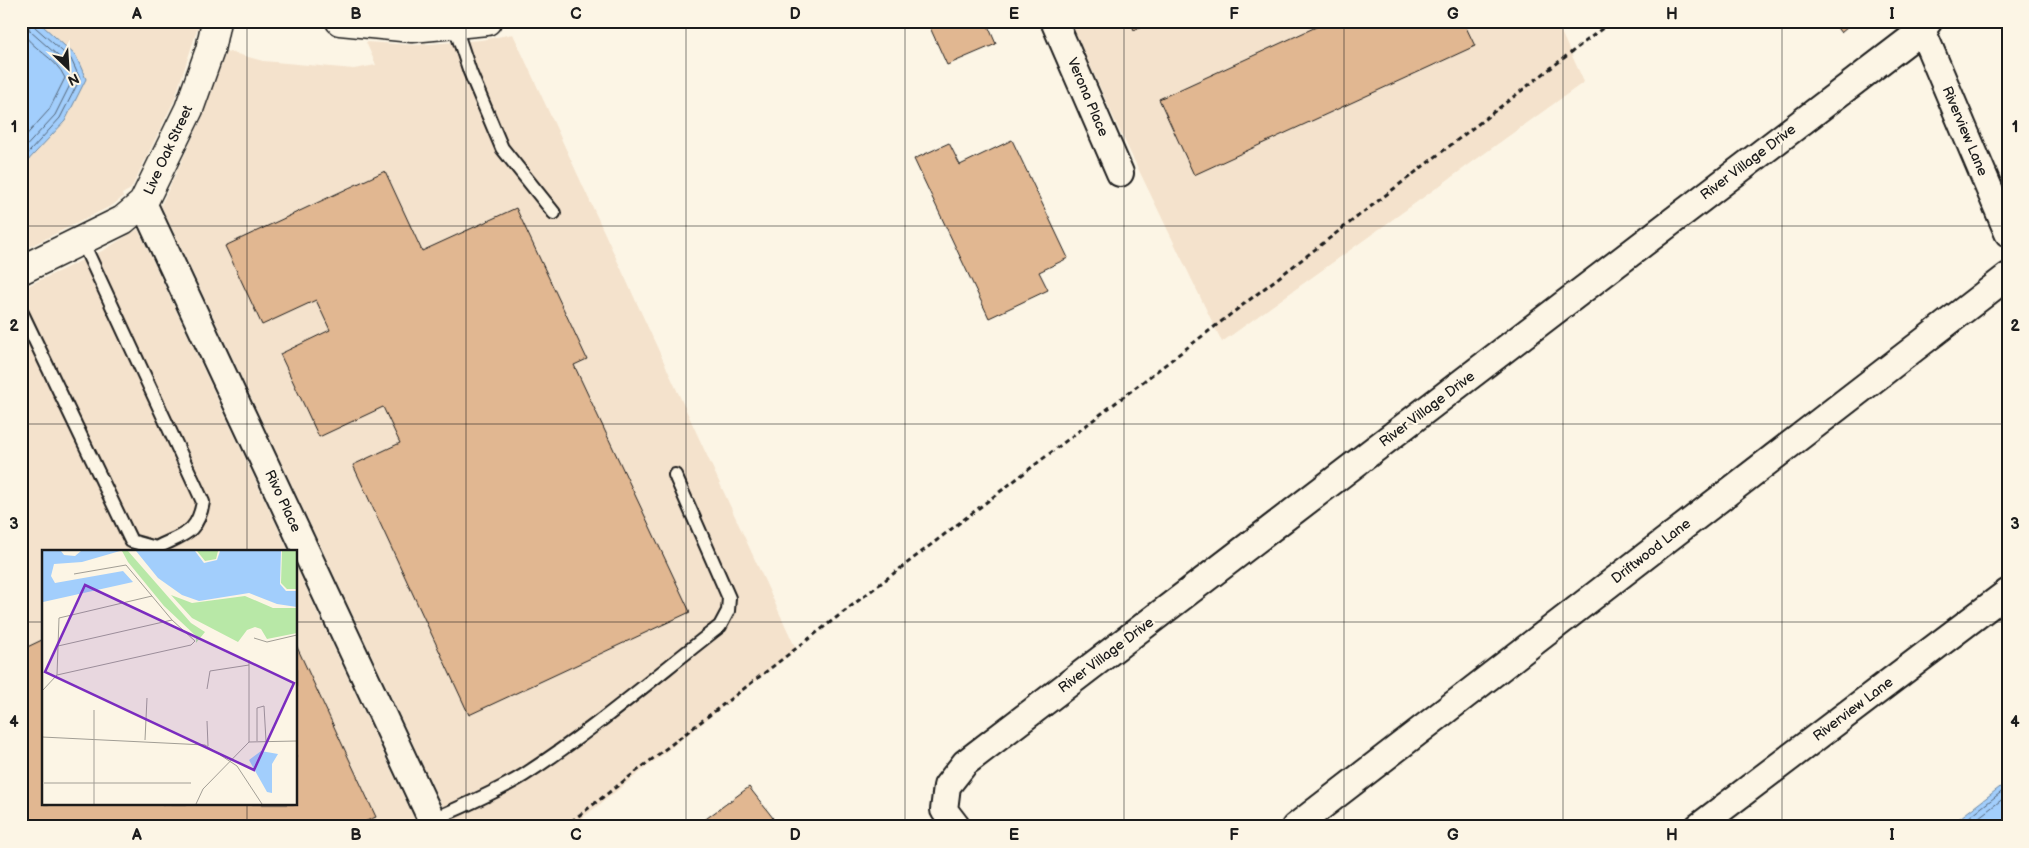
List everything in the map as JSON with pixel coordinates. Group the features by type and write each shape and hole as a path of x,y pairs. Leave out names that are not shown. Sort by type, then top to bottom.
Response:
{"street":[{"name":"Live Oak Street","path":"21,270 123,220 143,203 189,109 207,57 216,21"},
{"path":"340,21 412,28 487,21"},
{"name":"Verona Place","path":"1054,21 1120,173"},
{"name":"Riverview Lane","path":"1926,25 2008,233"},
{"name":"River Village Drive","path":"951,818 948,786 965,763 1926,25"},
{"name":"Rivo Place","path":"143,203 433,823"},
{"name":"Driftwood Lane","path":"1295,827 2008,276"},
{"name":"Riverview Lane","path":"1698,827 2008,592"}],"lane":[{"path":"454,24 470,72 502,148 554,213"},
{"path":"21,311 131,541 156,548 194,529 200,517 203,502 82,241"},
{"path":"433,823 523,775 566,745 720,626 728,611 729,598 676,474"}],"path":[{"path":"564,827 1612,21"}],"shaded area":[{"path":"35,21 200,21 174,101 131,189 122,194 123,197 113,205 21,251 21,168 65,121 43,26"},
{"path":"1070,21 1556,21 1584,82 1222,342 1116,123"},
{"path":"513,34 796,649 571,827 452,827 161,205 203,116 226,51 263,61 354,69 376,65 366,42 415,45 481,40"},
{"path":"138,229 288,550 42,550 42,806 298,806 298,571 418,827 21,827 21,289 104,250"}],"water":[{"path":"21,21 35,21 43,26 76,56 86,79 65,121 21,168"},
{"path":"2008,781 2008,827 1948,827"}],"building":[{"path":"927,21 986,21 996,44 947,65"},
{"path":"1130,21 1153,21 1134,30"},
{"path":"1329,21 1463,21 1475,46 1194,175 1159,99"},
{"path":"1832,21 1855,21 1841,33"},
{"path":"1012,140 1068,258 1039,272 1048,290 989,318 914,159 949,143 960,165"},
{"path":"385,171 422,251 516,208 587,359 574,365 690,612 469,715 353,465 400,443 383,407 319,437 280,354 330,330 316,300 262,325 225,246"},
{"path":"42,640 42,806 298,806 298,649 376,817 364,822 366,827 21,827 21,650"},
{"path":"749,787 773,818 762,827 701,827 699,824"}]}
